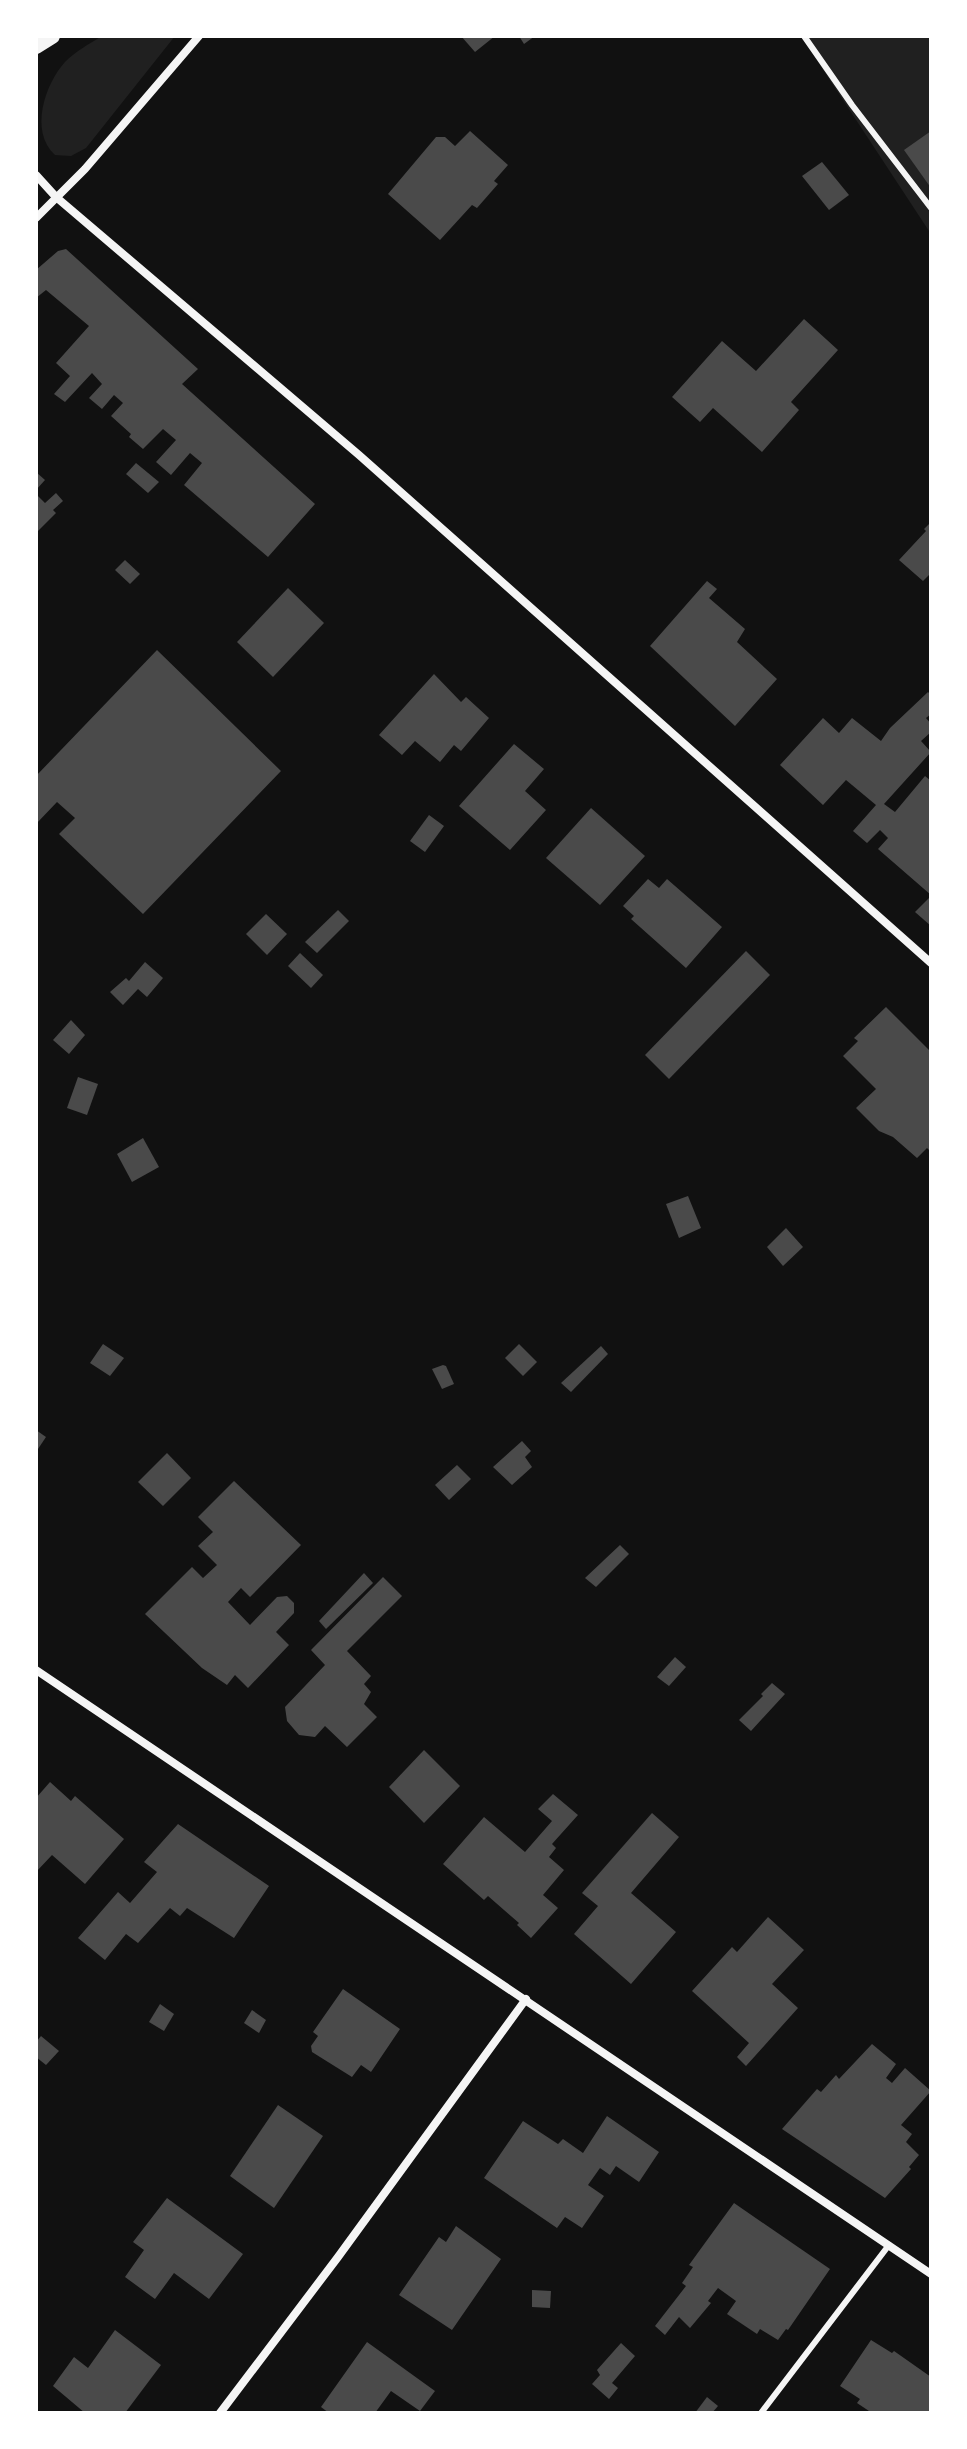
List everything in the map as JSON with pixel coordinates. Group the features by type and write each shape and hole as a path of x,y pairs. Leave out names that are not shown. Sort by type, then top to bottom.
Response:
{"main road":[{"path":"36,46 52,36"}],"street":[{"path":"36,218 85,169 199,36"},
{"path":"36,175 56,197 359,455 931,963"},
{"path":"36,1670 931,2274"},
{"path":"220,2413 526,1999"}],"lane":[{"path":"804,36 931,208"},
{"path":"761,2413 889,2245"}],"shaded area":[{"path":"102,36 175,36 86,148 71,156 55,155 47,145 41,121 51,82 65,62"},
{"path":"801,36 931,36 931,234"}],"building":[{"path":"461,36 495,36 475,52"},
{"path":"519,36 535,36 524,44"},
{"path":"470,131 508,165 494,181 498,184 477,208 472,205 440,240 388,194 436,137 445,137 455,146"},
{"path":"931,131 931,188 904,150"},
{"path":"822,162 849,195 829,210 802,176"},
{"path":"66,249 198,369 182,384 315,504 268,557 184,485 202,463 190,453 171,475 156,462 176,440 163,429 143,449 111,416 123,403 114,395 102,409 89,398 102,384 92,373 65,402 54,394 70,376 56,363 89,326 46,290 36,298 36,270 58,251"},
{"path":"804,319 838,350 791,402 799,410 762,452 713,408 700,422 672,397 722,341 756,371"},
{"path":"136,463 159,482 148,493 126,474"},
{"path":"36,472 45,480 36,490"},
{"path":"56,493 63,501 36,533 36,494 45,503"},
{"path":"931,522 931,573 923,581 899,560"},
{"path":"125,560 140,574 130,584 115,570"},
{"path":"707,581 717,589 709,598 745,629 737,642 777,679 735,726 650,646"},
{"path":"288,588 324,623 273,677 237,642"},
{"path":"157,650 281,771 143,914 59,834 75,818 57,802 36,824 36,776"},
{"path":"434,674 461,702 466,697 489,718 461,751 454,745 440,762 415,741 402,755 379,735"},
{"path":"928,692 931,695 931,714 926,718 931,724 931,732 921,741 931,752 884,804 895,812 925,776 931,781 931,895 878,849 888,838 880,830 867,843 853,831 876,805 846,780 823,805 780,765 823,718 839,733 852,718 881,741 890,728"},
{"path":"514,744 544,769 525,791 546,810 510,850 459,806"},
{"path":"591,808 645,856 600,905 546,858"},
{"path":"429,815 444,826 425,852 410,841"},
{"path":"648,879 659,888 667,879 722,927 686,968 631,919 634,916 623,906"},
{"path":"931,896 931,926 915,912"},
{"path":"338,910 349,921 317,953 305,942"},
{"path":"266,914 287,934 267,955 246,934"},
{"path":"746,951 770,975 669,1079 645,1055"},
{"path":"300,953 323,975 311,988 288,966"},
{"path":"145,962 163,978 147,997 138,989 123,1005 110,992 126,978 129,981"},
{"path":"886,1007 931,1052 931,1152 927,1148 917,1158 893,1137 879,1131 856,1108 876,1089 843,1056 858,1041 854,1038"},
{"path":"71,1020 85,1035 69,1054 53,1040"},
{"path":"78,1077 98,1084 87,1115 67,1108"},
{"path":"143,1138 159,1167 132,1182 117,1154"},
{"path":"688,1196 701,1228 679,1238 666,1204"},
{"path":"786,1228 803,1247 783,1266 767,1247"},
{"path":"103,1344 124,1358 110,1376 90,1363"},
{"path":"519,1344 537,1362 523,1376 505,1358"},
{"path":"601,1346 608,1354 571,1392 561,1383"},
{"path":"443,1365 454,1384 442,1389 432,1369"},
{"path":"36,1430 46,1437 36,1452"},
{"path":"522,1441 531,1451 525,1457 532,1467 512,1485 493,1467"},
{"path":"167,1453 191,1478 163,1506 138,1482"},
{"path":"457,1465 471,1479 449,1500 435,1485"},
{"path":"234,1481 301,1545 250,1597 241,1588 228,1602 250,1625 277,1597 287,1596 294,1603 294,1613 276,1632 289,1645 248,1688 235,1675 227,1685 202,1668 145,1614 192,1567 203,1578 217,1565 198,1546 213,1532 198,1517"},
{"path":"620,1545 629,1554 596,1587 585,1578"},
{"path":"364,1573 373,1583 326,1629 319,1621"},
{"path":"383,1577 402,1596 347,1651 371,1676 364,1684 371,1692 364,1704 377,1717 347,1747 325,1726 315,1737 299,1735 287,1721 285,1707 325,1665 311,1650"},
{"path":"675,1657 686,1667 669,1686 657,1677"},
{"path":"772,1683 785,1694 751,1731 739,1720"},
{"path":"424,1750 460,1786 424,1823 389,1787"},
{"path":"50,1782 71,1801 75,1796 124,1839 85,1884 52,1855 36,1872 36,1798"},
{"path":"553,1794 578,1815 552,1844 556,1848 549,1857 564,1870 543,1895 558,1908 531,1938 488,1896 484,1900 443,1864 484,1817 525,1852 552,1821 538,1809"},
{"path":"652,1813 679,1837 631,1893 676,1932 631,1984 574,1934 598,1906 582,1893"},
{"path":"178,1824 269,1886 234,1938 187,1908 180,1916 170,1908 138,1943 126,1934 105,1960 78,1938 118,1892 130,1903 157,1872 144,1862"},
{"path":"768,1917 804,1950 772,1984 798,2008 746,2066 737,2057 749,2043 692,1991 732,1947 737,1952"},
{"path":"343,1989 400,2029 371,2072 361,2065 352,2077 312,2052 311,2046 318,2036 313,2032"},
{"path":"160,2004 174,2014 164,2031 149,2022"},
{"path":"252,2010 266,2020 259,2033 244,2023"},
{"path":"41,2036 59,2051 46,2065 36,2057 36,2042"},
{"path":"872,2044 896,2064 886,2078 892,2083 905,2068 931,2091 901,2125 912,2134 906,2142 919,2155 909,2167 911,2169 885,2198 782,2129 817,2089 821,2092 836,2075 839,2079"},
{"path":"278,2105 323,2136 274,2208 230,2176"},
{"path":"607,2116 659,2152 639,2182 616,2166 610,2175 600,2168 588,2185 604,2196 582,2228 565,2217 557,2228 484,2178 523,2121 558,2144 563,2139 583,2153"},
{"path":"167,2198 243,2254 209,2299 174,2273 155,2299 125,2277 144,2250 133,2242"},
{"path":"734,2203 830,2269 778,2340 760,2329 757,2334 727,2314 736,2301 718,2288 708,2301 711,2303 690,2328 679,2317 665,2335 655,2326 686,2286 682,2283 693,2267 689,2265"},
{"path":"456,2226 501,2259 452,2330 399,2295 439,2237 446,2242"},
{"path":"532,2290 551,2291 550,2308 532,2307"},
{"path":"115,2330 161,2365 125,2413 85,2413 53,2386 74,2357 88,2368"},
{"path":"871,2340 892,2353 894,2351 931,2377 931,2413 872,2413 857,2403 860,2399 840,2386"},
{"path":"367,2342 435,2391 420,2411 391,2391 375,2413 329,2413 321,2407"},
{"path":"621,2343 635,2356 612,2383 618,2388 609,2399 592,2384 600,2375 597,2370"},
{"path":"707,2397 718,2406 712,2413 695,2413"}]}
